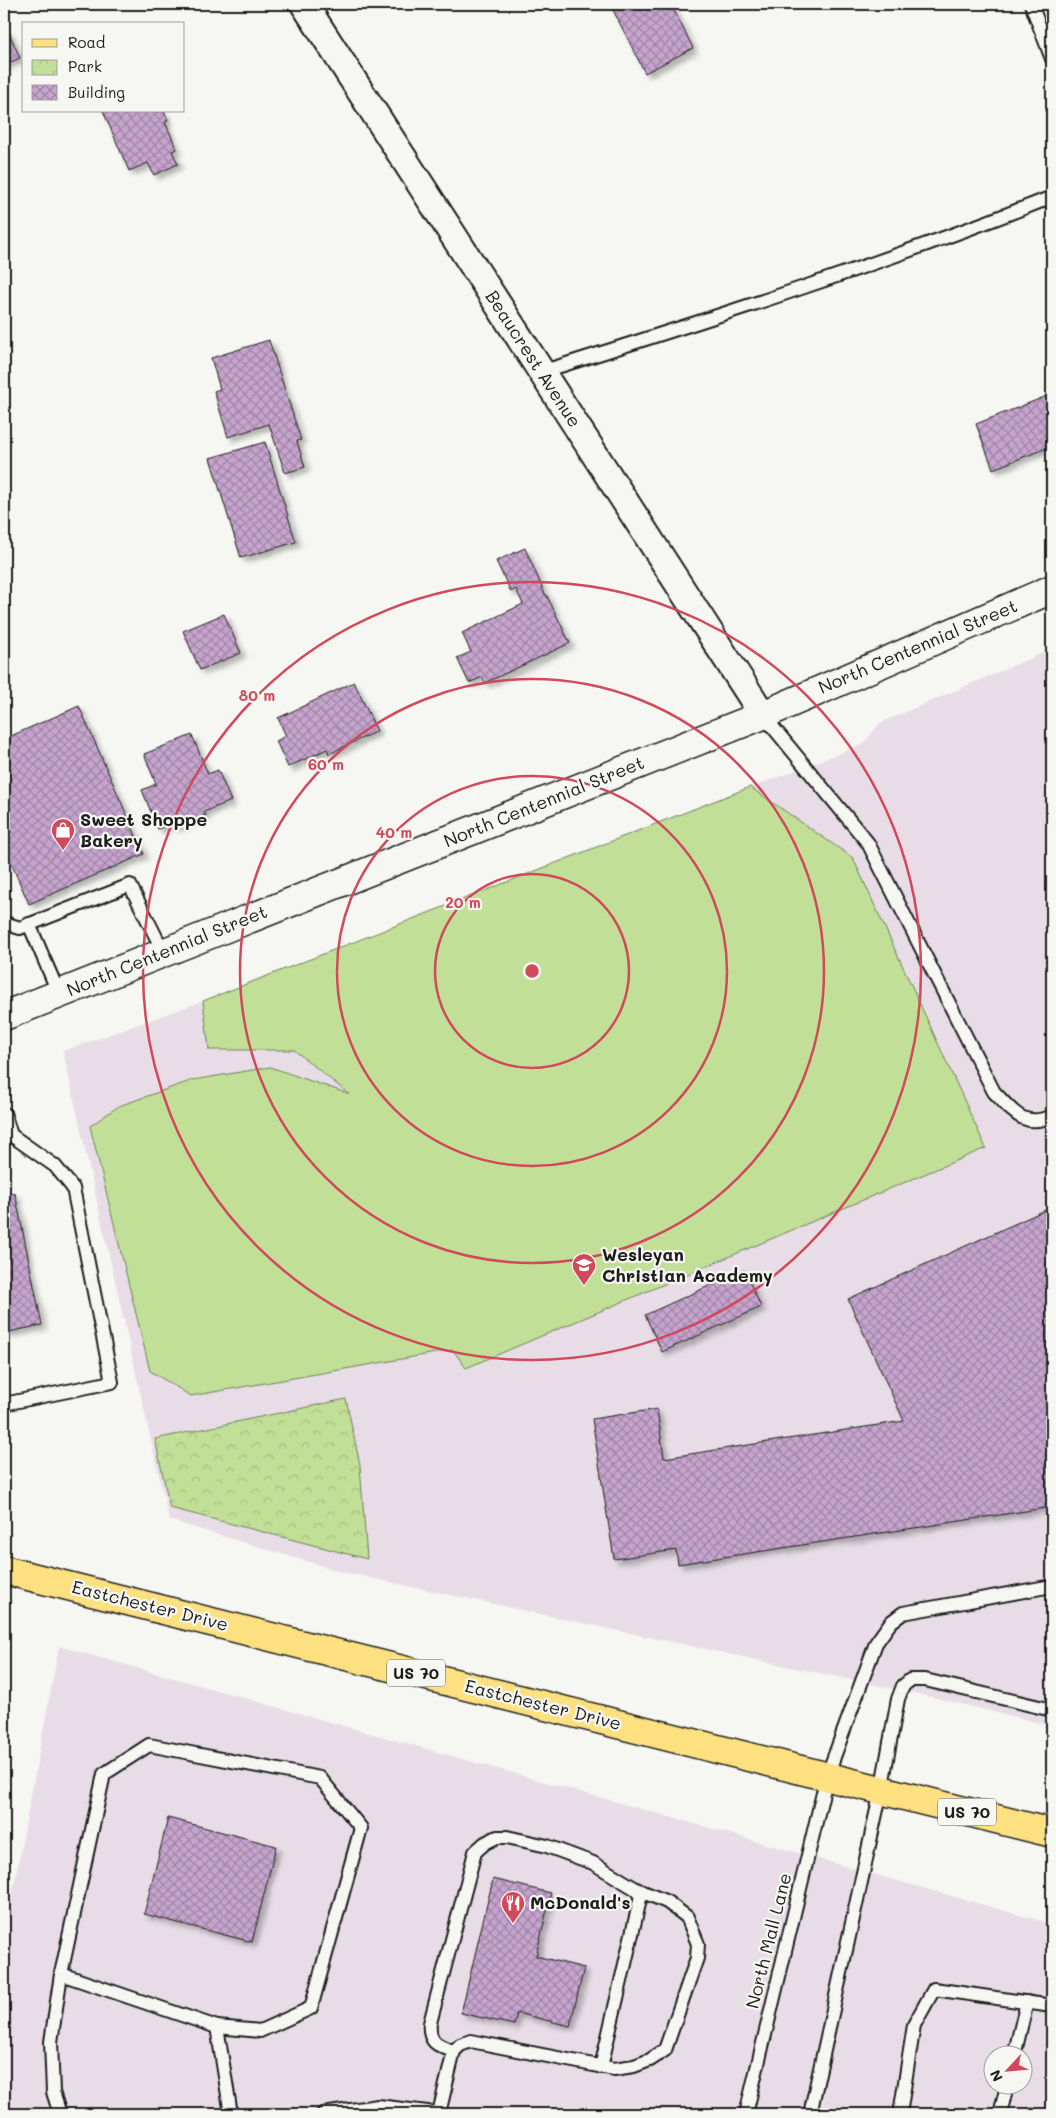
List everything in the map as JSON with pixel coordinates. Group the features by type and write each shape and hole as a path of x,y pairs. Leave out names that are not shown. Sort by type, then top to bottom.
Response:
{"main road":[{"name":"North Centennial Street","path":"4,1016 763,715 1052,589"},
{"name":"Eastchester Drive","path":"4,1570 881,1791 1052,1832"}],"street":[{"name":"Beaucrest Avenue","path":"304,4 763,715"}],"lane":[{"path":"1031,4 1052,59"},
{"path":"542,372 749,307 951,236 1052,196"},
{"path":"763,715 868,843 994,1092 1020,1118 1042,1120 1052,1116"},
{"path":"4,923 20,928 130,885 164,953"},
{"path":"29,924 59,994"},
{"path":"4,1113 11,1135 55,1166 73,1188 112,1382 4,1404"},
{"name":"North Mall Lane","path":"746,2114 827,1776 876,1643 891,1622 903,1613 922,1608 1052,1586"},
{"path":"810,2114 881,1791 898,1699 903,1686 910,1680 925,1680 1052,1710"},
{"path":"60,2114 53,2092 51,2042 61,1974 104,1774 149,1745 320,1778 360,1828 312,2008 260,2031 217,2027 61,1974"},
{"path":"323,2114 379,2110 442,2114 454,2050 460,2045 471,2041 614,2069 634,2066 650,2060 665,2050 697,1958 698,1944 687,1917 667,1902 642,1891 593,1863 547,1846 507,1837 497,1837 485,1843 475,1852 430,2023 429,2035 431,2038 442,2047 454,2050"},
{"path":"601,2067 642,1891"},
{"path":"900,2114 914,2024 934,1989 1052,2006"},
{"path":"1016,2046 1027,2002"},
{"path":"217,2027 231,2114"},
{"path":"1000,2114 1004,2096"}],"shaded area":[{"name":"Wesleyan Christian Academy","path":"1052,649 1052,1726 932,1697 342,1572 169,1520 63,1051 203,1001 863,744 880,723"},
{"path":"59,1646 1052,1924 1052,2114 4,2114 4,1939"}],"green space":[{"path":"750,787 853,858 986,1148 466,1368 453,1350 191,1396 150,1371 90,1126 119,1106 193,1080 270,1067 349,1094 294,1050 209,1050 203,1001"},
{"path":"346,1399 360,1465 367,1559 170,1508 155,1439"}],"building":[{"path":"610,4 671,4 693,48 645,73"},
{"path":"8,30 20,58 4,65 4,32"},
{"path":"103,112 164,112 168,120 165,122 177,149 172,151 178,164 154,175 148,163 129,171"},
{"path":"269,340 301,440 297,441 305,467 285,473 269,424 228,437 214,391 220,389 211,358"},
{"path":"1052,394 1052,446 993,469 976,424"},
{"path":"265,442 296,542 241,558 210,458"},
{"path":"525,548 545,594 570,643 485,683 482,677 469,683 457,658 471,652 462,633 523,604 516,589 511,592 496,561"},
{"path":"224,614 241,653 200,670 183,631"},
{"path":"354,682 377,731 329,754 327,749 288,767 276,741 286,736 278,718"},
{"path":"79,706 144,854 29,904 4,847 4,835 7,834 4,827 4,739"},
{"path":"192,735 208,774 218,770 231,801 204,812 206,815 174,827 173,823 158,829 142,790 156,784 144,754"},
{"path":"15,1193 42,1325 4,1333 4,1195"},
{"path":"1052,1207 1052,1507 678,1564 676,1550 614,1559 592,1419 657,1409 664,1458 904,1421 848,1299"},
{"path":"744,1270 761,1307 662,1352 645,1315"},
{"path":"168,1818 276,1846 252,1942 144,1914"},
{"name":"McDonald's","path":"493,1879 551,1893 536,1956 584,1968 570,2026 517,2013 514,2025 461,2013"}],"place":[{"name":"Sweet Shoppe Bakery","path":"63,851"},
{"name":"Wesleyan Christian Academy","path":"584,1286"},
{"name":"McDonald's","path":"513,1924"}]}
